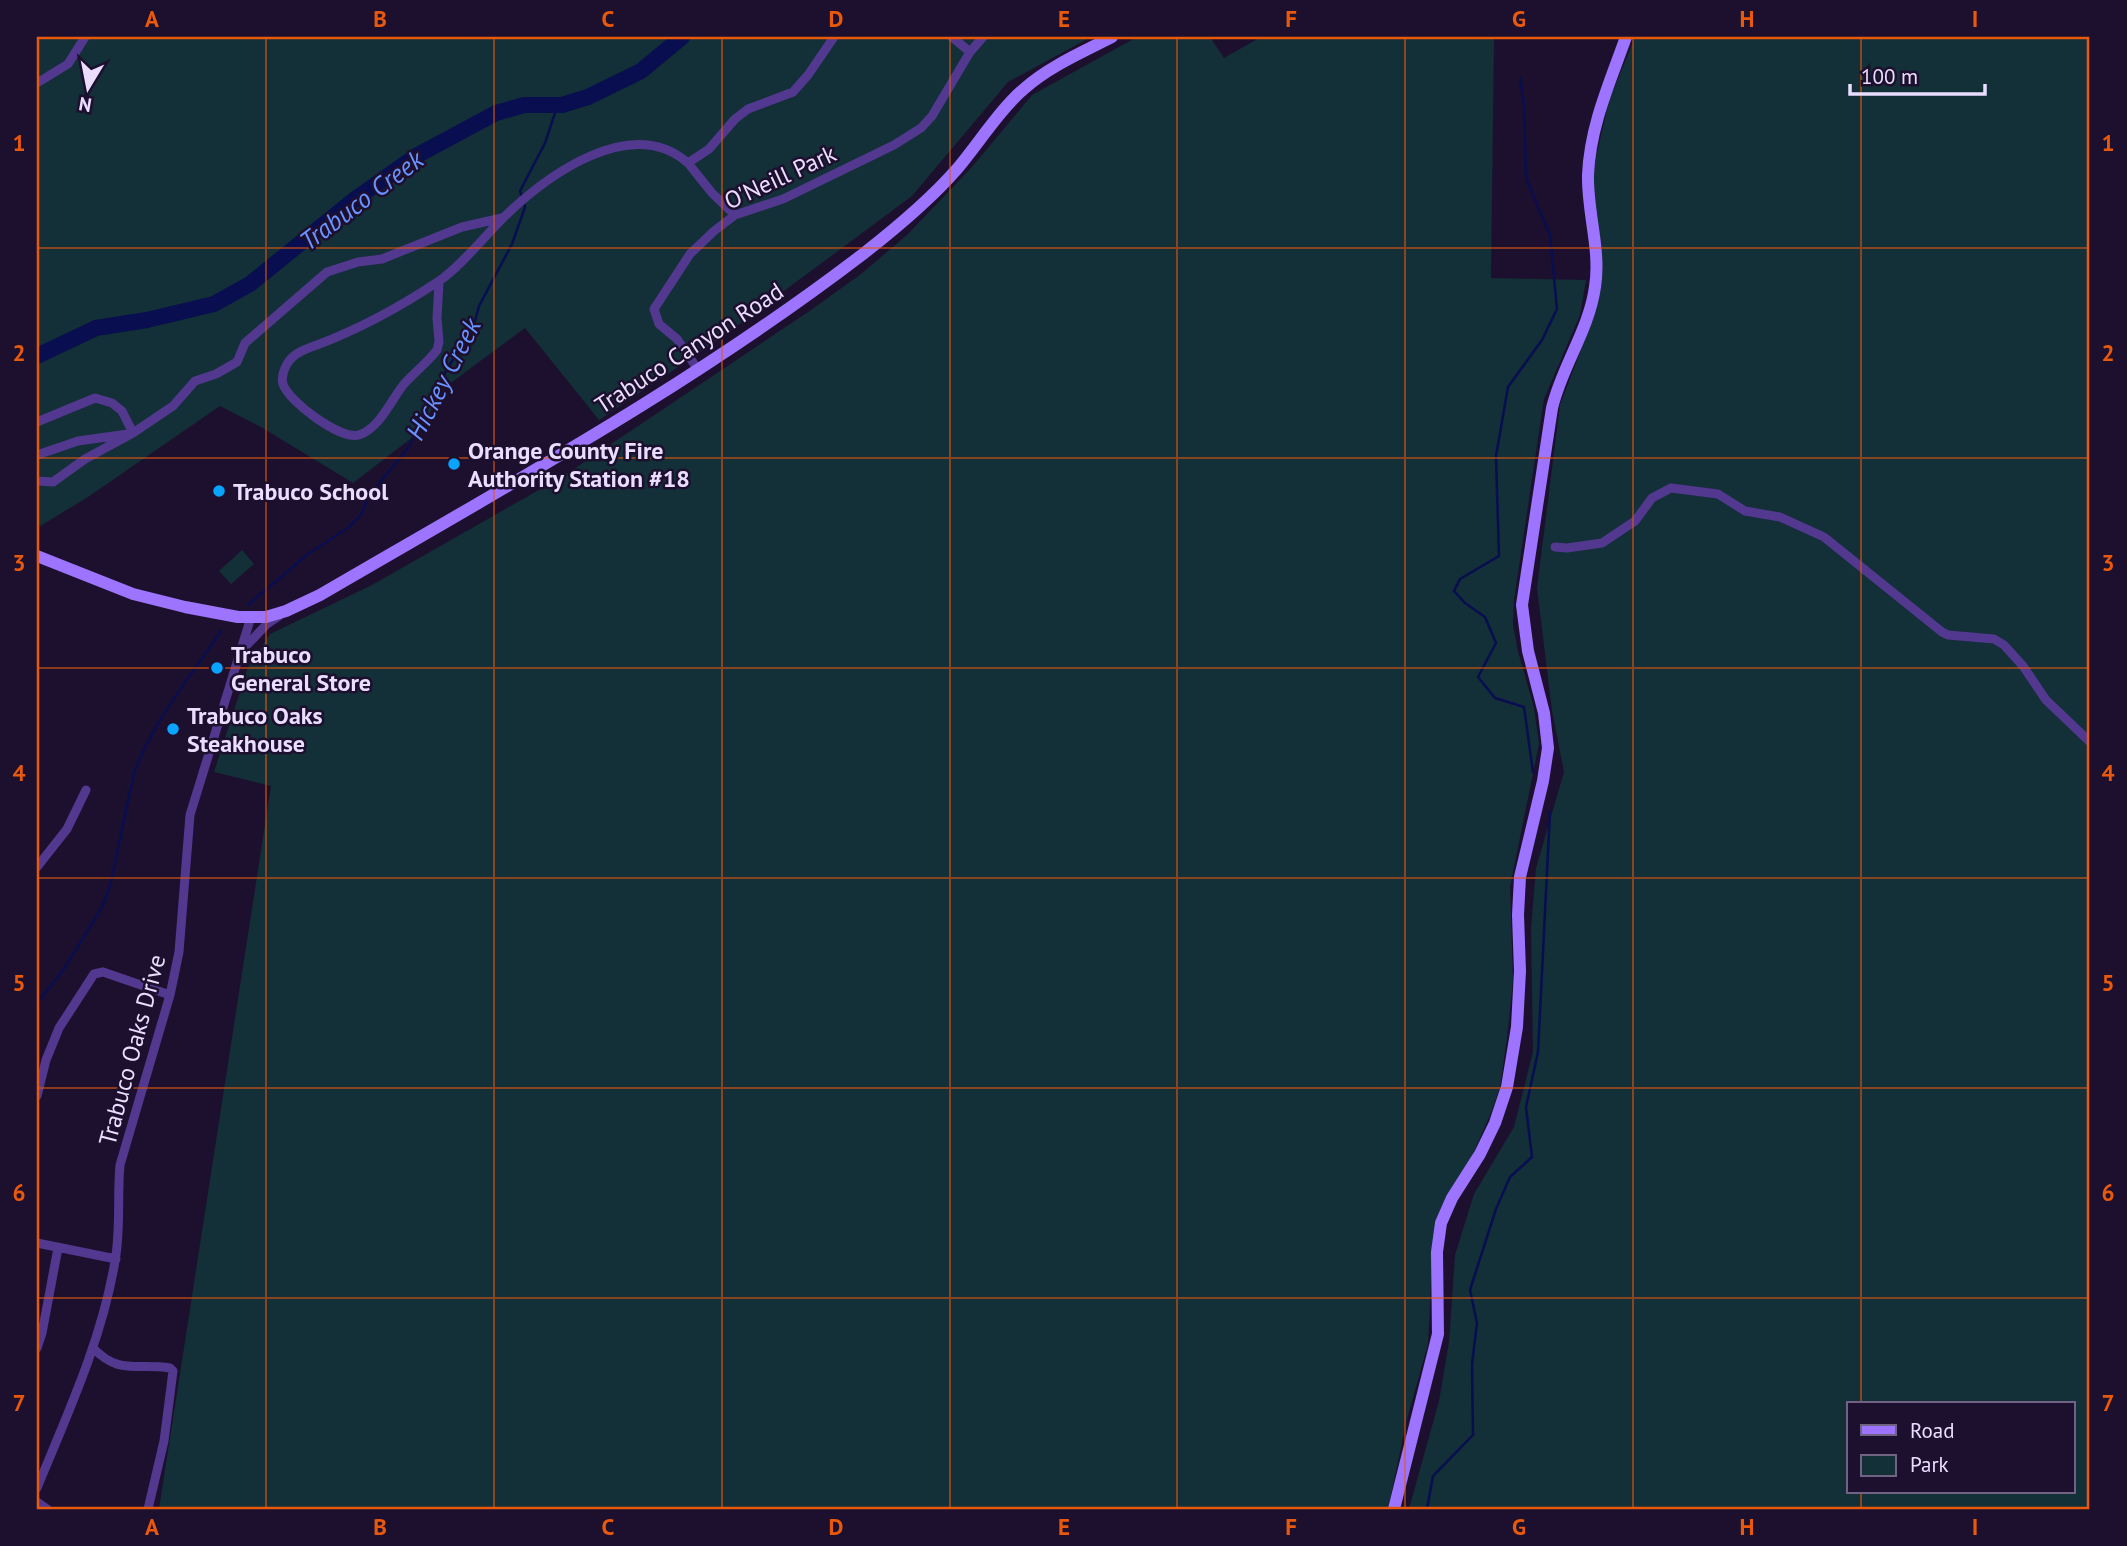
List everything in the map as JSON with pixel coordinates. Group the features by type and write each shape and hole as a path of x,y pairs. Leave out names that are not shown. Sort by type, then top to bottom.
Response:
{"main road":[{"name":"Trabuco Canyon Road","path":"37,556 133,594 210,612 266,617 320,595 699,371 833,277 913,211 954,172 1014,97 1028,85 1112,37"},
{"path":"1394,1509 1438,1334 1437,1252 1441,1223 1451,1198 1480,1154 1495,1123 1504,1097 1513,1054 1520,1001 1520,877 1545,773 1548,748 1544,713 1528,651 1522,605 1554,400 1584,327 1595,290 1596,266 1588,175 1599,107 1626,37"}],"street":[{"path":"37,83 68,64 85,37"},
{"path":"688,163 709,149 735,119 748,109 793,92 834,37"},
{"path":"951,37 970,52"},
{"name":"O'Neill Park","path":"699,371 677,339 659,324 654,309 690,254 735,215 783,199 894,145 921,128 932,116 970,52 983,37"},
{"path":"439,282 437,350 403,386 381,417 366,432 356,436 336,432 302,406 284,388 282,381 286,365 300,351 374,321 439,282 503,217 529,195 580,161 607,149 660,146 677,154 735,215"},
{"path":"37,481 53,482 85,459 133,433 173,406 195,381 216,374 237,362 245,343 327,272 358,262 382,259 462,227 503,217"},
{"path":"37,422 95,398 112,403 122,411 133,433"},
{"path":"37,455 78,441 133,433"},
{"path":"1555,547 1602,544 1635,521 1652,498 1671,488 1718,494 1745,511 1780,517 1824,537 1942,632 1948,635 1994,639 2004,645 2023,666 2046,700 2090,742"},
{"path":"241,653 267,624 286,611"},
{"name":"Trabuco Oaks Drive","path":"37,1488 93,1348 107,1301 116,1259 120,1165 170,995 179,952 190,815 251,617"},
{"path":"37,867 67,829 86,790"},
{"path":"37,1096 46,1060 59,1028 94,974 103,972 170,995"},
{"path":"37,1243 116,1259"},
{"path":"37,1348 58,1248"},
{"path":"93,1348 105,1361 122,1367 161,1366 173,1371 164,1441 148,1509"},
{"path":"37,1502 47,1509"}],"green space":[{"path":"37,37 1091,37 1008,82 912,196 714,343 599,420 525,328 440,391 422,430 353,483 261,427 220,406 88,497 37,528"},
{"path":"1137,37 1210,37 1224,58 1261,37 1494,37 1491,278 1586,280 1580,315 1544,399 1514,600 1513,625 1534,708 1539,744 1510,887 1513,980 1500,1087 1433,1244 1428,1344 1407,1419 1388,1509 159,1509 271,786 214,772 248,667 270,634 372,585 565,475 811,310 861,274 907,235 972,167 1032,95"},
{"path":"1635,37 2090,37 2090,1509 1409,1509 1439,1401 1449,1342 1455,1255 1474,1194 1514,1127 1533,1052 1531,929 1536,868 1564,772 1552,711 1537,588 1560,405 1594,315 1595,161 1609,101"},
{"path":"242,550 254,564 231,584 219,571"}],"waterway":[{"name":"Trabuco Creek","path":"37,356 96,328 147,320 214,304 250,284 354,200 416,156 496,113 524,105 562,105 588,97 641,71 682,37"},
{"path":"1520,78 1524,104 1526,178 1550,235 1557,309 1542,340 1508,387 1496,456 1499,556 1460,579 1454,591 1465,603 1485,617 1496,643 1478,677 1495,698 1524,707 1533,772"},
{"name":"Hickey Creek","path":"522,197 520,191 545,143 555,113 562,105"},
{"name":"Hickey Creek","path":"248,605 308,554 349,527 361,515 369,496 408,448 446,371 474,325 479,306 512,244 524,203"},
{"path":"37,1003 62,972 101,909 110,886 134,773 151,735 221,631"},
{"path":"1427,1509 1433,1476 1473,1435 1472,1364 1477,1323 1470,1290 1496,1209 1510,1177 1532,1157 1526,1107 1538,1052 1550,812"}],"place":[{"name":"Orange County Fire Authority Station #18","path":"454,464"},
{"name":"Trabuco School","path":"219,491"},
{"name":"Trabuco General Store","path":"217,668"},
{"name":"Trabuco Oaks Steakhouse","path":"173,729"}]}
